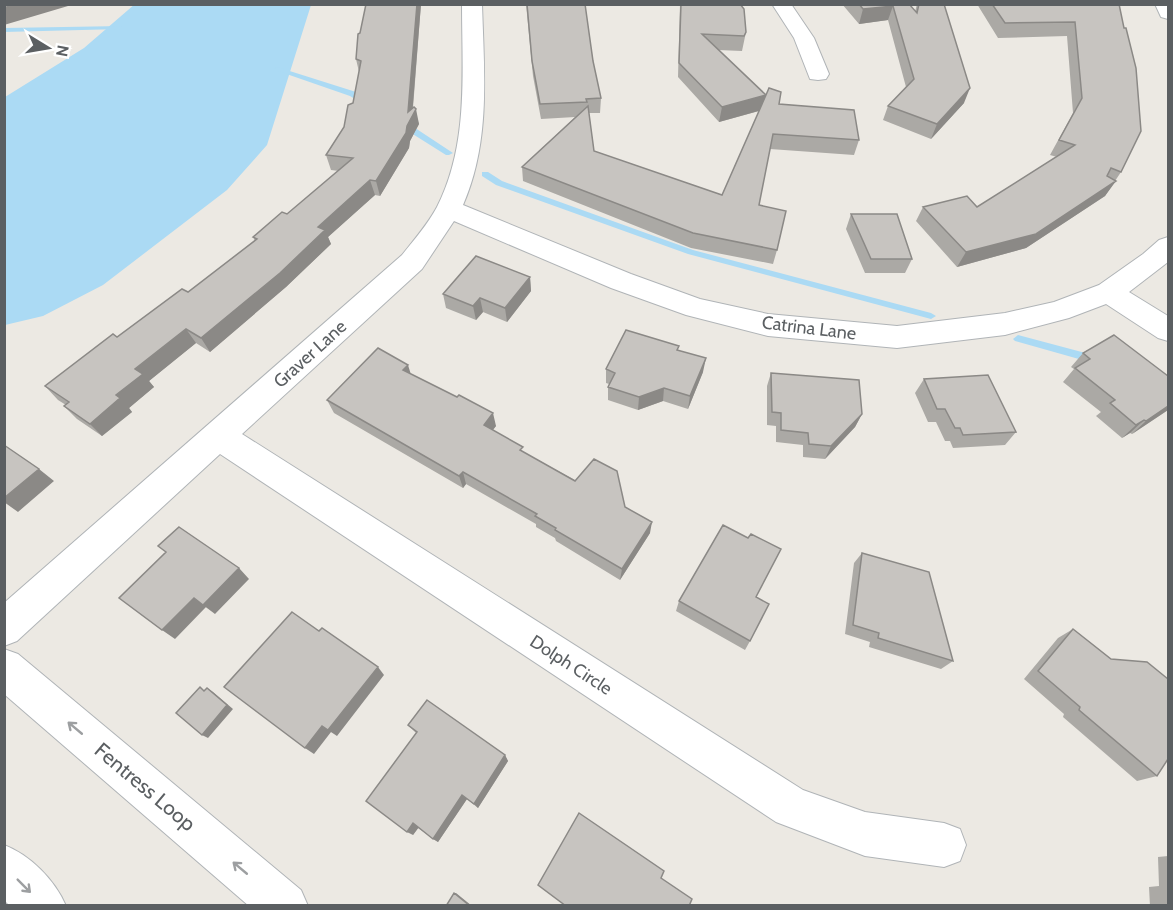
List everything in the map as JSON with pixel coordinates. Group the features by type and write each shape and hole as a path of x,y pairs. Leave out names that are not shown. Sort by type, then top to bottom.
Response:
{"street":[{"name":"Graver Lane","path":"4,628 412,262 449,209 466,168 471,143 472,4"},
{"path":"782,4 804,38 818,74"},
{"path":"1165,4 1168,13"},
{"name":"Catrina Lane","path":"449,209 643,289 696,308 768,326 897,337 1005,324 1059,311 1109,292 1153,261 1168,246"},
{"path":"1109,292 1168,330"},
{"name":"Dolph Circle","path":"218,436 791,807 864,834 944,845"},
{"name":"Fentress Loop","path":"4,668 285,906"},
{"path":"4,867 43,906"}],"water":[{"path":"135,4 311,5 267,145 227,190 103,285 43,316 5,325 5,97 84,48"}],"building":[{"path":"366,4 417,4 408,112 414,107 416,109 406,133 376,181 370,180 318,227 325,230 280,273 201,338 186,329 135,369 143,374 116,395 120,398 90,424 64,406 69,402 45,386 113,334 117,337 182,289 188,292 257,239 253,237 282,212 287,214 353,158 326,155 344,127 348,105 353,103 361,61 356,59 358,34"},
{"path":"527,4 585,4 601,98 586,99 587,102 540,104 532,61"},
{"path":"681,4 740,4 744,9 746,32 744,36 702,34 766,95 722,107 679,63"},
{"path":"859,4 909,4 917,13 919,4 944,4 970,88 937,124 888,106 914,79 893,6 863,9"},
{"path":"992,4 1119,4 1136,68 1141,131 1121,172 1111,168 1107,176 1116,181 1036,234 966,252 923,207 967,196 977,207 1075,145 1059,140 1082,98 1075,22 1005,23"},
{"path":"769,88 781,92 779,104 854,110 859,140 773,134 759,205 786,211 777,250 693,233 522,167 588,106 594,151 722,195"},
{"path":"851,214 897,214 912,259 871,259"},
{"path":"476,256 530,277 505,308 480,298 473,306 443,294"},
{"path":"626,330 679,346 677,350 706,358 690,396 664,388 639,397 608,387 615,373 606,369"},
{"path":"1114,335 1168,376 1168,406 1136,425 1110,403 1115,400 1075,368 1090,359 1083,353"},
{"path":"378,348 408,365 403,370 493,413 484,425 523,447 520,450 575,481 594,459 617,471 625,507 652,522 622,569 555,530 556,528 535,516 537,514 463,472 459,476 327,400"},
{"path":"771,373 859,380 862,414 831,446 809,444 808,433 781,430 781,413 772,412"},
{"path":"988,375 1016,432 963,435 960,428 955,428 945,409 937,409 924,379"},
{"path":"4,445 39,469 4,498"},
{"path":"723,525 748,538 751,534 781,549 756,597 769,604 750,641 679,601"},
{"path":"179,527 239,568 203,605 194,598 162,630 119,598 166,552 158,546"},
{"path":"862,553 929,572 953,661 878,638 879,633 853,625"},
{"path":"292,612 319,631 322,628 378,667 328,730 322,726 305,748 224,687"},
{"path":"1073,629 1111,659 1147,662 1168,679 1168,759 1157,776 1079,710 1080,707 1038,671"},
{"path":"200,687 204,691 207,688 227,705 202,735 176,713"},
{"path":"427,700 505,755 474,804 462,795 433,839 413,823 407,832 366,801 417,732 408,725"},
{"path":"579,813 664,871 661,878 692,899 689,906 566,906 538,885"},
{"path":"454,893 470,906 446,906"}],"waterway":[{"path":"4,30 121,27"},
{"path":"277,69 353,94 366,102"},
{"path":"403,124 449,153"},
{"path":"485,174 499,183 691,252 931,316"},
{"path":"1018,339 1093,359"}]}
